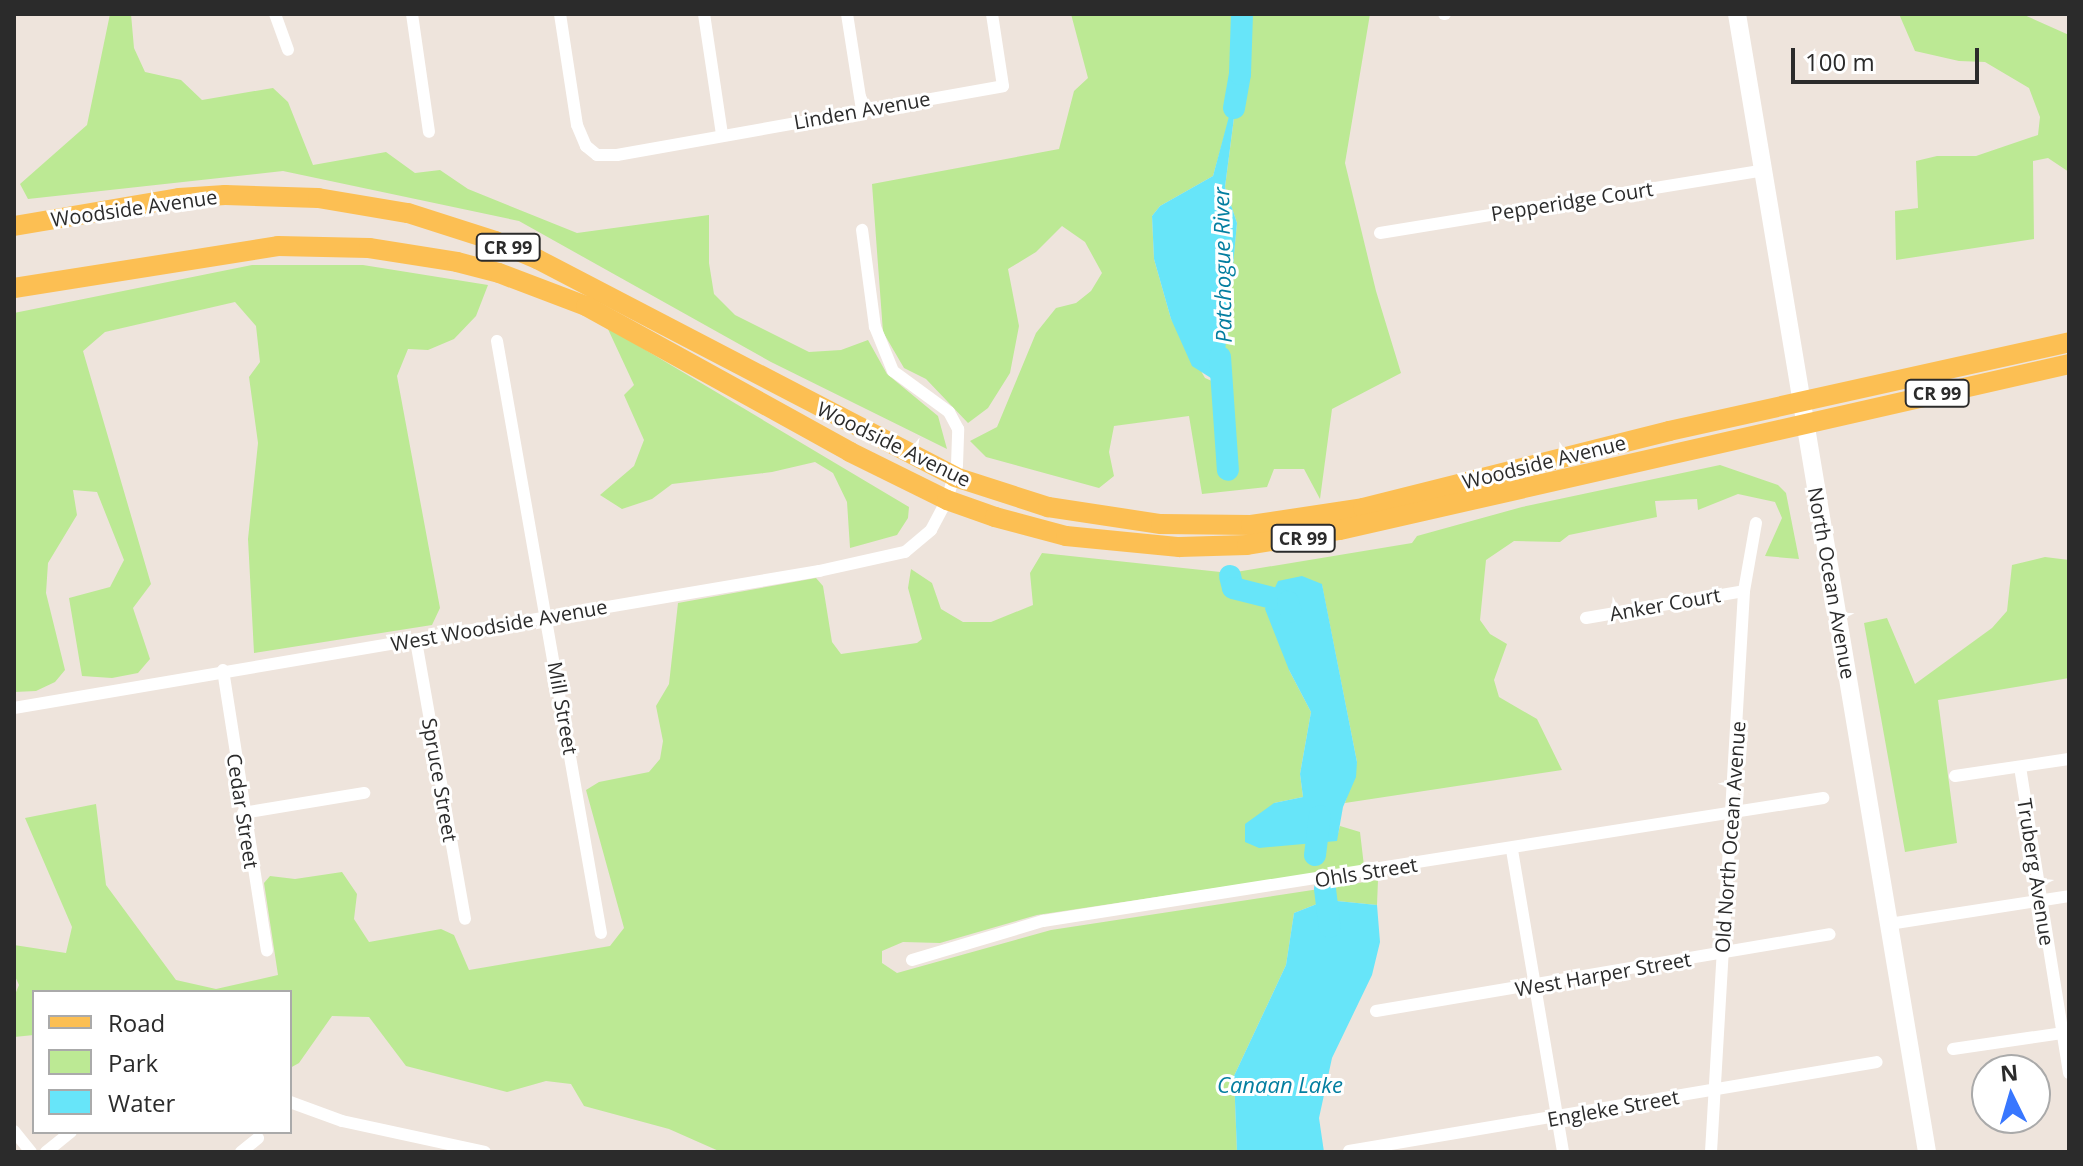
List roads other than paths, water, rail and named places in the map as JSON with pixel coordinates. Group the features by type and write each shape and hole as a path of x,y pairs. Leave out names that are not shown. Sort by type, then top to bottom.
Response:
{"main road":[{"name":"North Ocean Avenue","path":"1737,14 1927,1152"},
{"name":"Woodside Avenue","path":"14,226 179,198 225,195 318,198 408,213 467,231 537,259 1020,525 1087,539 1179,547 1247,545 1340,530 1806,424"},
{"name":"Woodside Avenue","path":"14,288 278,246 369,248 457,262 510,277 586,306 850,452 951,489 1093,517 1184,525 1251,525 1375,505 1802,400"},
{"name":"CR 99","path":"1802,400 2069,342"},
{"name":"CR 99","path":"1806,424 2069,364"}],"street":[{"path":"275,14 288,50"},
{"path":"412,14 429,132"},
{"name":"Linden Avenue","path":"560,14 577,125 586,146 597,155 617,155 1003,86 992,14"},
{"path":"704,14 722,134"},
{"path":"847,14 862,110"},
{"name":"Pepperidge Court","path":"1380,233 1763,170"},
{"path":"862,230 875,327 893,371 940,404 954,420 959,437 951,489"},
{"name":"Mill Street","path":"497,341 601,933"},
{"name":"West Woodside Avenue","path":"14,708 223,670 416,641 894,556 924,538 951,489"},
{"name":"Old North Ocean Avenue","path":"1711,1152 1744,591 1756,523"},
{"name":"Anker Court","path":"1586,618 1744,591"},
{"name":"Spruce Street","path":"416,641 465,919"},
{"name":"Cedar Street","path":"223,670 267,951"},
{"path":"1955,776 2069,759"},
{"name":"Truberg Avenue","path":"2020,767 2040,901 2066,1033 2069,1073"},
{"path":"243,813 364,793"},
{"name":"Ohls Street","path":"912,960 1043,921 1512,850 1823,798"},
{"path":"1512,850 1563,1152"},
{"path":"1889,924 2069,896"},
{"name":"West Harper Street","path":"1376,1011 1830,934"},
{"path":"1953,1049 2066,1033"},
{"name":"Engleke Street","path":"1349,1151 1877,1062"},
{"path":"292,1103 342,1121 485,1152"},
{"path":"14,1131 31,1152"},
{"path":"46,1152 68,1134"},
{"path":"241,1152 258,1138"}],"water":[{"path":"1239,79 1225,187 1237,223 1222,385 1192,366 1171,319 1154,259 1152,216 1160,206 1213,176"},
{"path":"1302,576 1322,584 1357,762 1356,777 1343,807 1337,841 1259,848 1245,842 1245,824 1274,803 1303,797 1300,774 1311,712 1289,670 1265,609 1278,581"},
{"name":"Canaan Lake","path":"1327,900 1377,905 1380,942 1372,975 1332,1058 1319,1118 1324,1152 1237,1152 1234,1076 1286,965 1294,913"}],"waterway":[{"name":"Patchogue River","path":"1234,108 1240,74 1242,14"},
{"name":"Patchogue River","path":"1220,357 1228,470"},
{"name":"Patchogue River","path":"1230,576 1233,588 1288,602 1291,612"},
{"name":"Patchogue River","path":"1315,855 1320,816"},
{"name":"Patchogue River","path":"1325,889 1330,927"}]}
